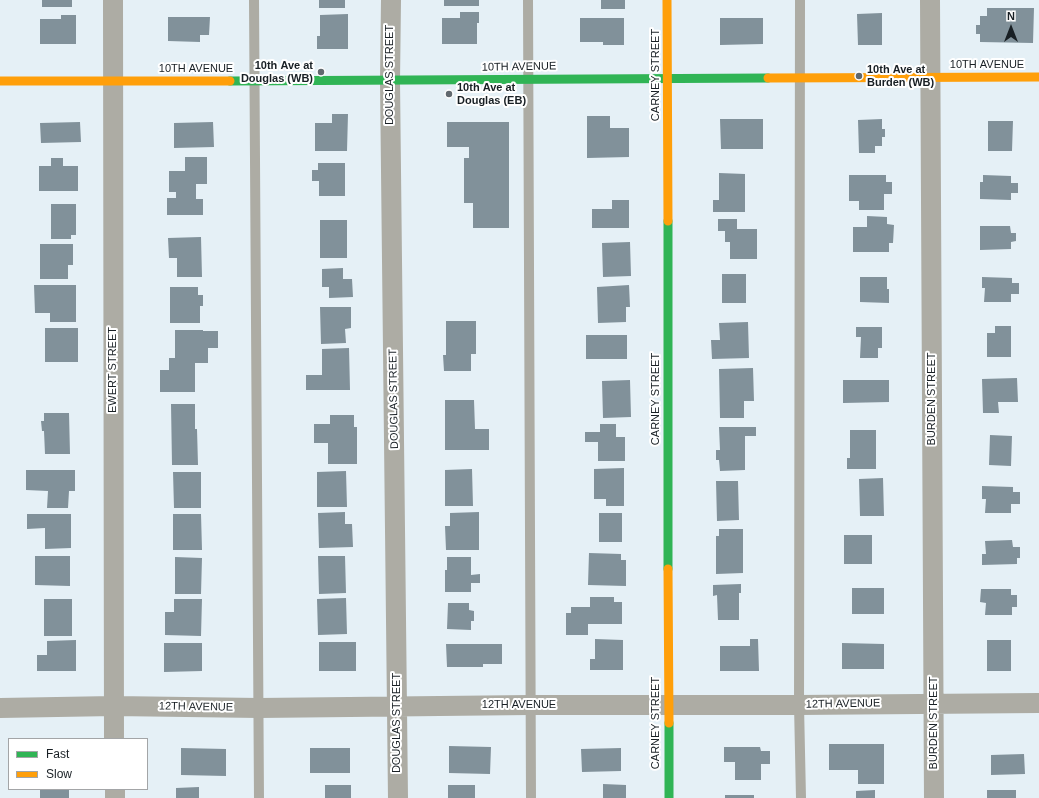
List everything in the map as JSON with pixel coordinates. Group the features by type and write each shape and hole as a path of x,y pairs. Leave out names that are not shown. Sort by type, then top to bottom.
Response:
{"street":[{"name":"EWERT STREET","path":"113,0 114,738"},
{"name":"DOUGLAS STREET","path":"391,0 390,81 398,798"},
{"name":"CARNEY STREET","path":"667,0 669,798"},
{"name":"BURDEN STREET","path":"930,0 934,798"},
{"name":"10TH AVENUE","path":"0,81 390,81 668,78 1039,77"},
{"name":"12TH AVENUE","path":"0,708 114,706 259,708 530,705 1039,703"}],"lane":[{"path":"254,0 259,798"},
{"path":"528,0 531,798"},
{"path":"800,0 799,705 801,798"}],"building":[{"path":"42,0 72,0 72,7 42,7"},
{"path":"319,0 345,0 345,8 319,8"},
{"path":"444,0 479,0 479,6 444,6"},
{"path":"601,0 625,0 625,9 601,9"},
{"path":"987,8 1034,8 1033,43 980,42 980,34 976,34 976,25 980,25 980,16 987,16"},
{"path":"460,12 479,12 479,23 477,23 477,44 442,44 442,18 460,18"},
{"path":"882,13 882,45 858,45 857,14"},
{"path":"348,14 348,49 317,49 317,36 320,36 320,15"},
{"path":"61,15 76,15 76,44 40,44 40,19 61,19"},
{"path":"168,17 210,17 209,35 200,35 200,42 168,41"},
{"path":"580,18 624,18 624,45 603,45 603,42 580,42"},
{"path":"720,18 763,18 763,44 720,45"},
{"path":"332,114 348,114 347,151 315,151 315,123 332,123"},
{"path":"587,116 610,116 610,128 629,128 629,157 587,158"},
{"path":"720,119 763,119 763,149 721,149"},
{"path":"882,119 882,129 885,129 885,137 882,137 882,146 875,146 875,153 859,153 858,120"},
{"path":"988,121 1013,121 1012,151 988,151"},
{"path":"80,122 81,142 41,143 40,123"},
{"path":"213,122 214,147 174,148 174,123"},
{"path":"447,122 509,122 509,228 473,228 473,203 464,203 464,158 469,158 469,147 447,147"},
{"path":"185,157 207,157 207,184 196,184 196,199 203,199 203,215 167,215 167,198 176,198 176,192 169,192 169,171 185,171"},
{"path":"51,158 63,158 63,166 78,166 78,191 39,191 39,166 51,166"},
{"path":"318,163 345,163 345,196 319,196 319,181 312,181 312,170 318,170"},
{"path":"719,173 745,174 745,212 713,212 713,200 719,200"},
{"path":"849,175 886,175 886,182 892,182 892,194 884,194 884,210 859,210 859,201 849,201"},
{"path":"983,175 1011,176 1011,183 1018,183 1018,193 1011,193 1011,200 980,199 980,182 983,182"},
{"path":"612,200 629,200 629,228 592,228 592,209 612,209"},
{"path":"51,204 76,204 76,235 71,235 71,239 51,239"},
{"path":"867,216 887,217 887,224 894,225 893,243 889,243 889,252 853,252 853,227 867,227"},
{"path":"718,219 737,219 737,229 757,229 757,259 730,259 730,242 725,242 725,231 718,231"},
{"path":"320,220 347,220 347,258 320,258"},
{"path":"980,226 1010,226 1011,233 1016,233 1016,241 1011,242 1011,249 980,250"},
{"path":"201,237 202,277 177,277 177,258 169,258 168,238"},
{"path":"630,242 631,276 603,277 602,243"},
{"path":"40,244 73,244 73,265 68,265 68,279 40,279"},
{"path":"343,268 343,279 352,279 353,297 329,298 329,287 322,287 322,269"},
{"path":"722,274 746,274 746,303 722,303"},
{"path":"860,277 887,277 889,303 860,302"},
{"path":"982,277 1012,278 1012,283 1019,283 1019,294 1011,294 1011,302 984,302 985,288 982,288"},
{"path":"34,285 76,285 76,322 50,322 50,313 35,313"},
{"path":"629,285 630,307 626,307 626,322 598,323 597,287"},
{"path":"170,287 198,287 198,295 203,295 203,306 200,306 200,323 170,323"},
{"path":"320,307 351,307 351,328 345,329 346,343 321,344"},
{"path":"446,321 476,321 476,354 471,354 471,371 444,371 443,355 446,355"},
{"path":"748,322 749,358 712,359 711,340 720,340 719,323"},
{"path":"995,326 1011,326 1011,357 987,357 987,333 995,333"},
{"path":"856,327 882,327 882,348 878,348 878,358 860,358 861,337 856,337"},
{"path":"45,328 78,328 78,362 45,362"},
{"path":"175,330 218,331 218,348 208,348 208,363 195,363 195,392 160,392 160,370 169,370 169,358 175,358"},
{"path":"586,335 627,335 627,359 586,359"},
{"path":"349,348 350,390 306,390 306,375 322,375 322,349"},
{"path":"753,368 754,401 744,401 744,418 720,418 719,369"},
{"path":"1017,378 1018,402 998,402 999,413 983,413 982,379"},
{"path":"630,380 631,417 603,418 602,381"},
{"path":"843,380 889,380 889,402 843,403"},
{"path":"445,400 474,400 475,429 489,429 489,450 445,450"},
{"path":"171,404 195,404 195,429 197,429 198,465 172,465"},
{"path":"44,413 69,413 70,454 45,454 44,431 42,431 41,421 44,421"},
{"path":"330,415 354,415 354,427 357,427 357,464 328,464 328,443 314,443 314,424 330,424"},
{"path":"600,424 616,424 616,437 625,437 625,461 598,461 598,442 585,442 585,432 600,432"},
{"path":"719,427 756,427 756,436 745,436 745,470 720,471 719,460 716,460 716,450 720,450"},
{"path":"850,430 876,430 876,469 847,469 847,458 850,458"},
{"path":"990,435 1012,436 1011,466 989,465"},
{"path":"624,468 624,506 606,506 606,499 594,499 594,469"},
{"path":"472,469 473,506 445,506 445,470"},
{"path":"26,470 75,470 75,491 69,491 68,508 47,508 48,491 26,490"},
{"path":"346,471 347,507 317,507 317,472"},
{"path":"173,472 201,472 201,508 174,508"},
{"path":"883,478 884,516 860,516 859,479"},
{"path":"716,481 738,481 739,520 717,521"},
{"path":"982,486 1013,487 1013,492 1020,492 1020,504 1011,504 1011,513 985,513 986,499 982,499"},
{"path":"345,512 345,524 352,524 353,547 319,548 318,513"},
{"path":"479,512 479,550 446,550 445,526 450,526 450,513"},
{"path":"599,513 622,513 622,542 599,542"},
{"path":"27,514 71,514 71,548 45,549 45,528 27,529"},
{"path":"173,514 201,514 202,550 173,550"},
{"path":"719,529 743,529 743,573 716,574 716,536 719,536"},
{"path":"844,535 872,535 872,564 844,564"},
{"path":"1012,540 1013,547 1020,547 1020,558 1017,558 1017,564 982,565 982,554 986,554 985,541"},
{"path":"589,553 621,554 621,560 626,560 626,586 588,585"},
{"path":"35,556 70,556 70,586 35,585"},
{"path":"318,556 345,556 346,593 319,594"},
{"path":"175,557 202,558 201,594 175,594"},
{"path":"447,557 471,557 471,575 480,574 480,583 471,583 471,592 445,592 445,570 447,570"},
{"path":"741,584 741,593 739,593 739,620 718,620 717,595 713,596 713,585"},
{"path":"852,588 884,588 884,614 852,614"},
{"path":"981,589 1011,589 1011,595 1017,595 1017,607 1012,607 1012,615 985,615 986,603 980,602"},
{"path":"590,597 614,597 614,602 622,602 622,624 588,624 588,635 566,635 566,613 571,613 571,607 590,607"},
{"path":"346,598 347,634 318,635 317,599"},
{"path":"44,599 72,599 72,636 44,636"},
{"path":"174,599 202,599 201,636 165,635 165,612 174,612"},
{"path":"448,603 469,603 469,610 474,611 474,621 471,621 471,630 447,629"},
{"path":"595,639 623,640 623,670 590,670 590,659 595,659"},
{"path":"750,639 758,639 759,671 720,671 720,646 750,646"},
{"path":"76,640 76,671 37,671 37,655 47,655 47,641"},
{"path":"987,640 1011,640 1011,671 987,671"},
{"path":"319,642 356,642 356,671 319,671"},
{"path":"164,643 202,643 202,671 164,672"},
{"path":"842,643 884,644 884,669 842,669"},
{"path":"446,644 502,644 502,664 483,664 483,667 447,667"},
{"path":"829,744 884,744 884,784 858,784 858,770 829,770"},
{"path":"449,746 491,747 490,774 449,773"},
{"path":"724,747 760,747 761,751 770,751 770,764 761,764 761,780 735,780 735,762 724,762"},
{"path":"181,748 226,749 226,776 181,775"},
{"path":"310,748 350,748 350,773 310,773"},
{"path":"621,748 621,771 582,772 581,749"},
{"path":"1024,754 1025,774 991,775 991,755"},
{"path":"603,784 626,785 626,798 603,798"},
{"path":"325,785 351,785 351,798 325,798"},
{"path":"448,785 475,785 475,798 448,798"},
{"path":"199,787 199,798 176,798 176,788"},
{"path":"40,790 69,790 69,798 40,798"},
{"path":"875,790 875,798 856,798 856,791"},
{"path":"987,790 1016,790 1016,798 987,798"},
{"path":"725,795 754,795 754,798 725,798"}],"traffic: fast":[{"path":"230,81 768,78"},
{"path":"668,221 668,569"},
{"path":"669,723 669,798"}],"traffic: slow":[{"path":"667,0 668,221"},
{"path":"768,78 1039,77"},
{"path":"0,81 230,81"},
{"path":"668,569 669,723"}],"place":[{"name":"10th Ave at Douglas (WB)","path":"321,72"},
{"name":"10th Ave at Burden (WB)","path":"859,76"},
{"name":"10th Ave at Douglas (EB)","path":"449,94"}]}
